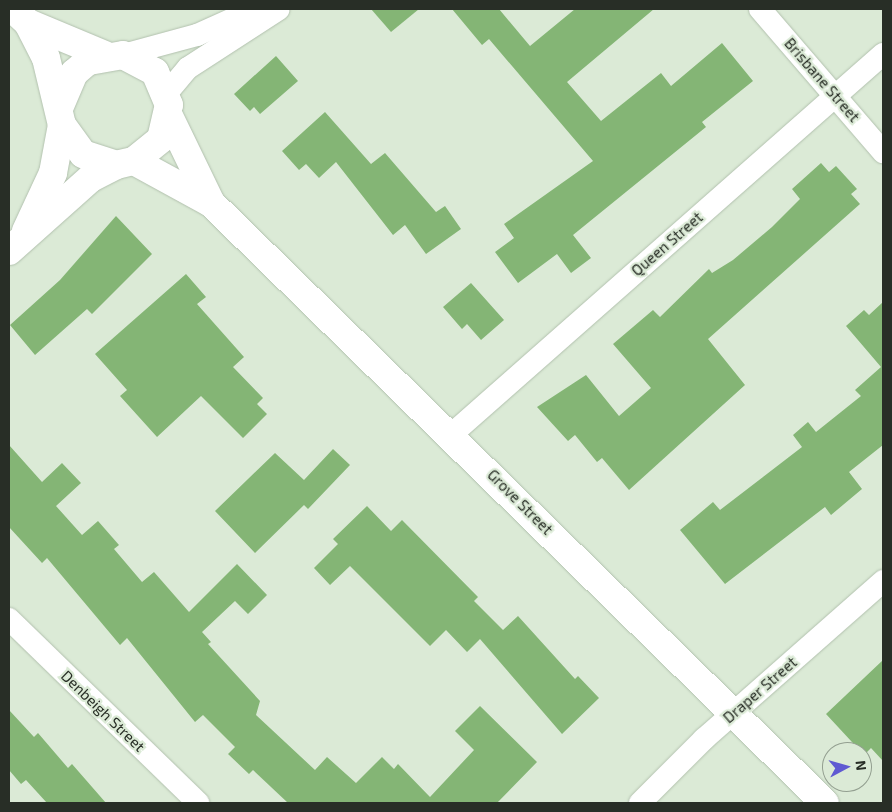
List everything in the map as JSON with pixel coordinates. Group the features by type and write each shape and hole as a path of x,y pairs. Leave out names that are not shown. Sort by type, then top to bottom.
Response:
{"street":[{"path":"16,244 52,172 61,115 74,73 114,55 197,35 255,9"},
{"path":"16,244 92,178 125,163 161,139 167,104 188,68 280,9"},
{"name":"Brisbane Street","path":"760,9 883,152"},
{"path":"20,16 155,72 167,104"},
{"path":"20,16 46,58 61,115 83,154 125,163"},
{"name":"Queen Street","path":"452,434 883,54"},
{"name":"Grove Street","path":"167,104 211,203"},
{"name":"Grove Street","path":"125,163 211,203 452,434 826,803"},
{"name":"Draper Street","path":"640,803 734,714 883,581"},
{"name":"Denbeigh Street","path":"9,619 198,803"}],"building":[{"path":"371,9 419,9 391,32"},
{"path":"452,9 499,9 530,46 575,9 654,9 567,82 601,121 661,73 671,86 722,43 753,81 702,122 706,127 573,235 591,258 571,273 557,254 518,283 495,252 514,238 504,224 593,161 489,39 482,45"},
{"path":"276,56 298,81 260,114 254,107 250,111 234,94"},
{"path":"325,112 371,164 385,153 436,212 445,206 461,229 426,254 405,225 393,235 336,162 319,178 306,164 299,170 282,151"},
{"path":"821,163 829,172 836,166 857,189 851,194 860,204 708,339 745,385 629,490 602,458 597,462 575,435 568,441 537,407 586,375 619,416 651,388 613,344 653,310 660,317 709,269 712,273 733,260 772,227 800,199 792,189"},
{"path":"116,216 152,254 92,314 87,309 35,355 10,325 60,280"},
{"path":"186,274 206,297 197,304 244,357 233,367 263,398 257,404 267,414 243,438 201,396 157,437 120,396 127,390 95,354"},
{"path":"471,283 504,320 481,340 467,324 462,329 443,307"},
{"path":"883,302 883,445 849,472 862,489 831,515 825,507 725,584 680,530 713,502 720,510 802,447 793,435 808,422 816,432 861,396 855,390 881,367 846,326 864,310 869,315"},
{"path":"9,445 42,482 62,463 81,483 56,506 82,535 98,521 119,545 114,549 142,582 154,572 189,612 237,564 267,595 248,614 235,601 202,632 211,642 208,644 260,701 256,715 315,770 327,757 356,783 382,757 394,769 398,764 430,797 474,750 455,731 480,706 537,762 497,803 288,803 253,770 249,774 228,754 235,747 203,715 195,722 127,638 120,645 47,558 42,563 9,527"},
{"path":"333,449 350,465 308,509 304,505 255,553 215,511 275,453 304,480"},
{"path":"367,506 391,531 402,520 478,597 474,601 503,630 518,616 575,679 578,676 599,698 562,734 480,639 467,652 446,630 430,646 350,566 330,585 314,568 338,544 333,539"},
{"path":"883,660 883,761 872,749 872,742 852,742 826,714"},
{"path":"9,710 34,737 38,733 68,768 72,764 106,803 47,803 26,780 21,784 9,770"}]}
